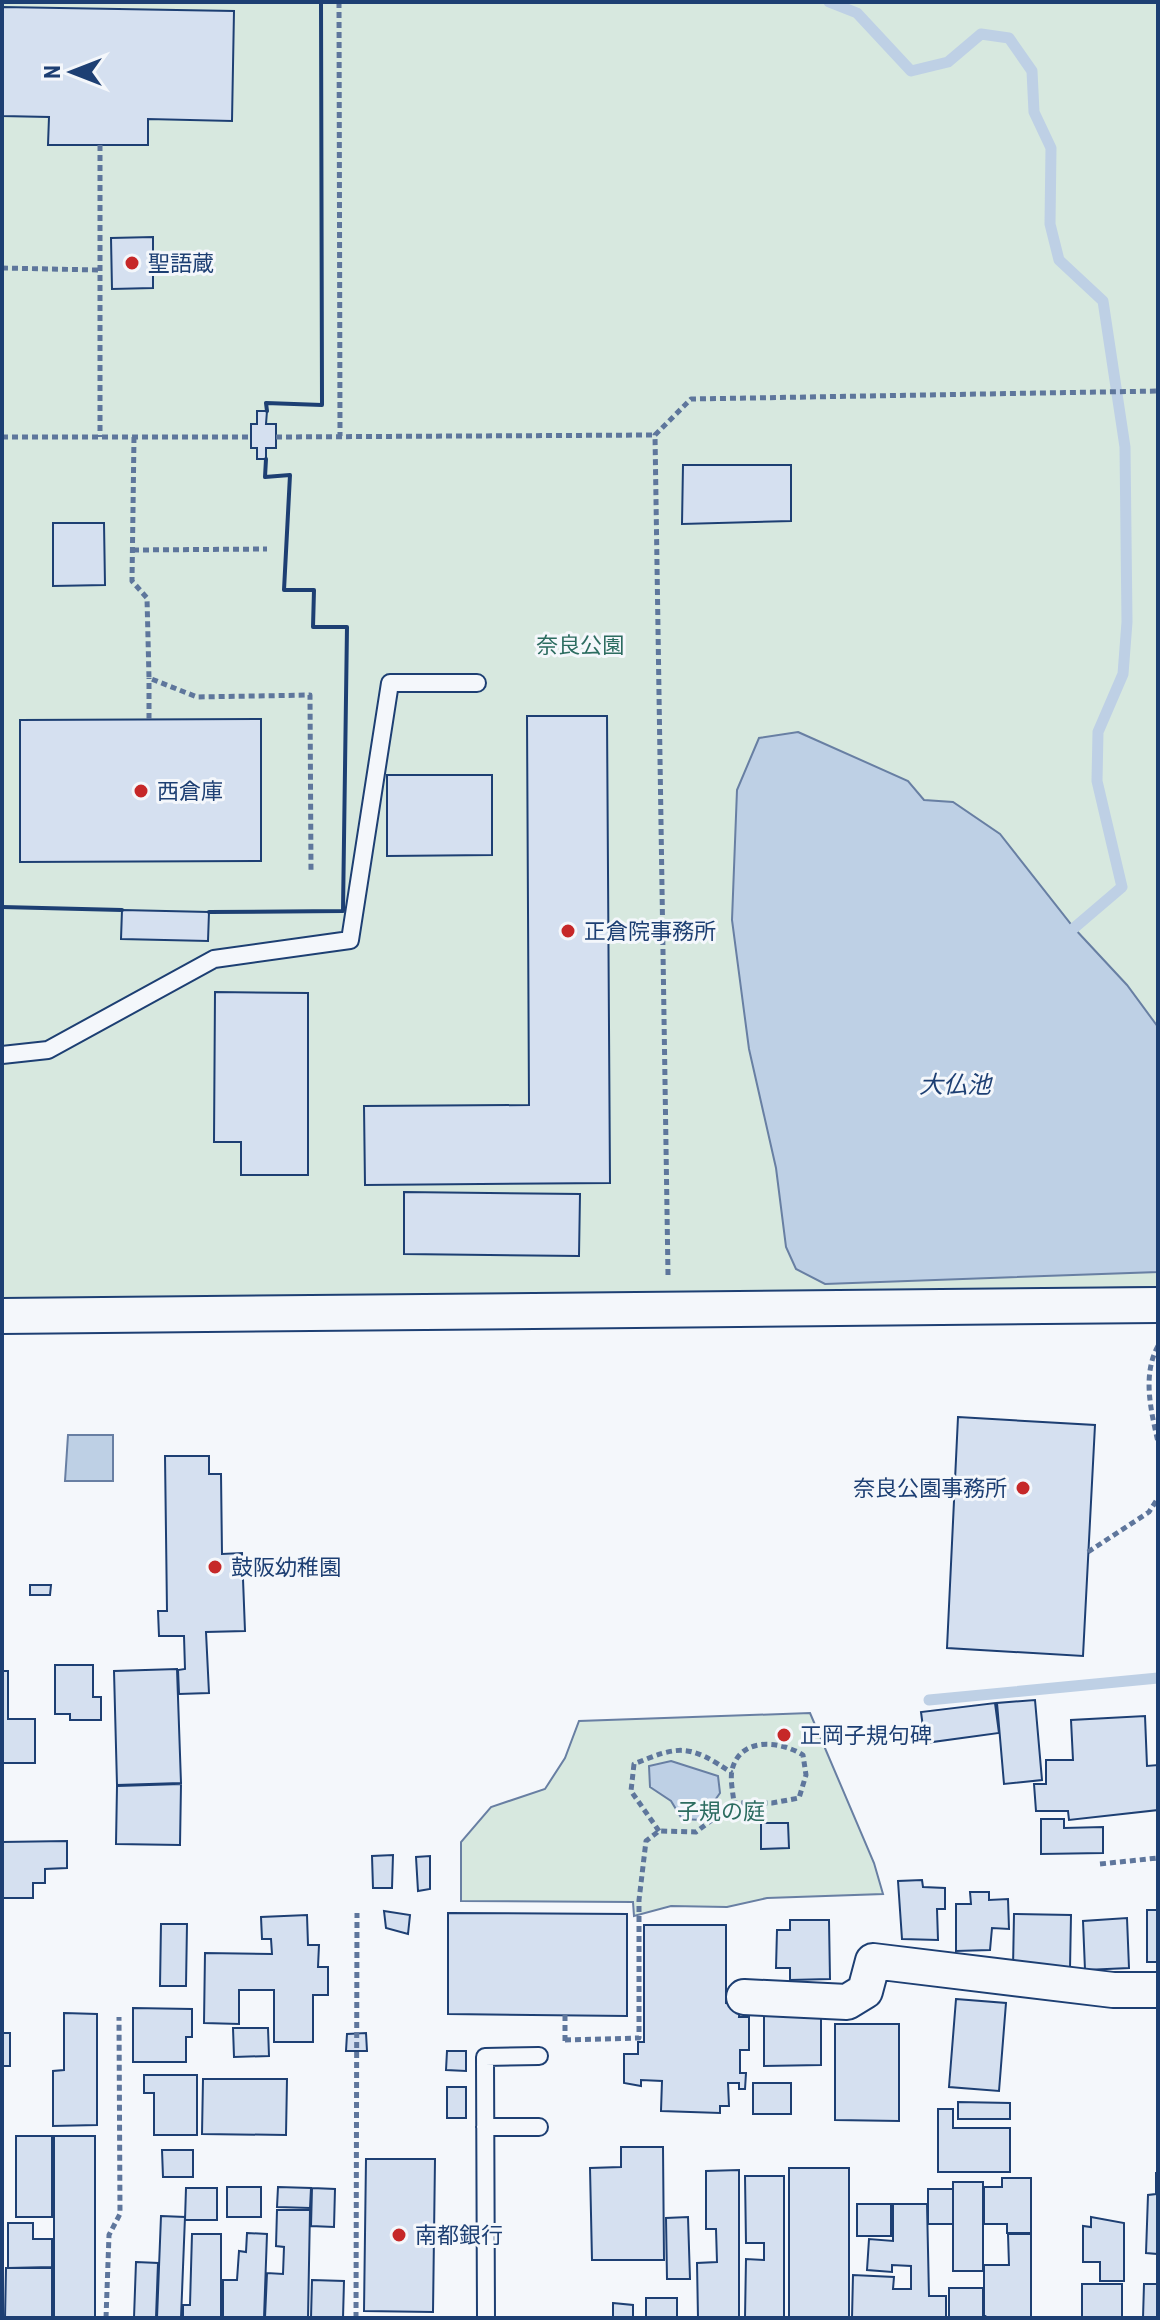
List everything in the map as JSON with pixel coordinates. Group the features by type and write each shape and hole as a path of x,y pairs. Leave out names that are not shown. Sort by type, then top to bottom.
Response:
{"street":[{"path":"2,1316 1158,1305"},
{"path":"744,1997 847,2002 865,1991 873,1961 1113,1990 1158,1990"}],"lane":[{"path":"2,1055 48,1050 214,959 350,940 390,683 477,683"},
{"path":"486,2318 485,2057 539,2056"},
{"path":"485,2127 539,2127"}],"path":[{"path":"339,2 340,436"},
{"path":"100,145 100,437"},
{"path":"2,268 98,270"},
{"path":"276,437 655,435 691,399 1158,391"},
{"path":"655,435 668,1312"},
{"path":"2,437 251,437"},
{"path":"134,437 132,581 147,598 149,719"},
{"path":"133,550 267,549"},
{"path":"149,678 197,697 310,695 311,871"},
{"path":"1158,1346 1150,1361 1151,1410 1158,1442"},
{"path":"1088,1552 1149,1512 1158,1498"},
{"path":"565,2015 565,2040 639,2038 639,1900 646,1841 659,1831 696,1832 734,1803 772,1803 799,1798 806,1775 803,1755 788,1745 767,1742 748,1749 735,1762 732,1773 734,1803"},
{"path":"659,1831 631,1791 634,1764 672,1748 704,1754 732,1773"},
{"path":"1100,1864 1158,1858"},
{"path":"356,2318 357,1913"},
{"path":"106,2318 109,2235 120,2214 119,2017"}],"green space":[{"name":"奈良公園","path":"2,2 1158,2 1158,1287 656,1296 2,1301"},
{"name":"子規の庭","path":"810,1713 874,1863 883,1894 767,1898 727,1907 671,1906 634,1916 633,1902 461,1901 461,1842 491,1807 545,1789 565,1758 579,1721"}],"water":[{"name":"大仏池","path":"798,732 908,781 924,800 953,802 1000,834 1074,928 1127,985 1158,1027 1158,1272 825,1284 796,1269 786,1247 776,1168 749,1049 732,920 737,790 759,738"},
{"path":"68,1435 113,1435 113,1481 65,1481"},
{"path":"671,1761 718,1776 720,1793 701,1820 682,1819 671,1801 650,1787 649,1766"}],"building":[{"path":"2,7 234,11 232,121 148,119 148,145 48,145 49,117 2,116"},
{"name":"聖語蔵","path":"153,237 153,288 112,289 111,238"},
{"path":"257,411 267,411 266,424 276,424 276,448 266,448 266,459 257,459 257,448 251,448 251,424 257,424"},
{"path":"683,465 791,465 791,521 682,524"},
{"path":"53,523 104,523 105,585 53,586"},
{"name":"正倉院事務所","path":"527,716 607,716 610,1183 365,1185 364,1106 529,1105"},
{"name":"西倉庫","path":"261,719 261,861 20,862 20,720"},
{"path":"387,775 492,775 492,855 387,856"},
{"path":"122,910 209,912 208,941 121,939"},
{"path":"215,992 308,993 308,1175 241,1175 241,1142 214,1142"},
{"path":"404,1192 580,1194 579,1256 404,1254"},
{"name":"奈良公園事務所","path":"958,1417 1095,1425 1083,1656 947,1648"},
{"path":"165,1456 209,1456 209,1474 221,1474 222,1554 242,1553 245,1631 206,1632 209,1693 179,1694 178,1670 185,1669 184,1636 159,1636 158,1611 167,1611"},
{"path":"30,1585 51,1585 50,1595 30,1595"},
{"path":"55,1665 93,1665 93,1697 101,1697 101,1720 70,1720 70,1714 55,1714"},
{"path":"177,1669 181,1783 117,1785 114,1671"},
{"path":"2,1671 8,1671 8,1719 35,1719 35,1763 2,1763"},
{"path":"1035,1700 1042,1780 1004,1784 997,1703"},
{"path":"995,1703 999,1733 925,1743 921,1712"},
{"path":"1145,1716 1147,1766 1158,1765 1158,1810 1069,1820 1068,1811 1036,1811 1034,1784 1046,1784 1046,1760 1073,1760 1071,1720"},
{"path":"181,1784 180,1845 116,1844 117,1786"},
{"path":"1041,1819 1064,1819 1064,1828 1103,1827 1103,1853 1041,1854"},
{"path":"761,1823 788,1823 789,1848 761,1849"},
{"path":"67,1841 67,1868 45,1869 45,1883 33,1883 33,1898 2,1898 2,1842"},
{"path":"393,1855 392,1888 373,1888 372,1856"},
{"path":"430,1856 430,1889 418,1891 416,1857"},
{"path":"922,1880 923,1887 945,1888 945,1909 937,1909 938,1940 902,1939 898,1881"},
{"path":"970,1892 989,1892 989,1900 1008,1899 1009,1929 992,1928 990,1950 956,1951 956,1904 971,1904"},
{"path":"1147,1910 1158,1910 1158,1962 1147,1962"},
{"path":"384,1911 410,1915 408,1934 386,1928"},
{"path":"448,1913 627,1914 627,2016 448,2014"},
{"path":"1014,1914 1071,1915 1070,1969 1013,1968"},
{"path":"307,1915 308,1945 319,1945 318,1967 328,1967 328,1995 313,1995 313,2042 274,2042 274,1990 239,1990 239,2024 204,2023 205,1953 272,1954 271,1939 262,1939 261,1917"},
{"path":"1127,1918 1129,1968 1085,1970 1083,1921"},
{"path":"790,1920 829,1920 830,1979 790,1980 790,1968 776,1968 777,1930 790,1930"},
{"path":"161,1924 187,1924 186,1986 160,1986"},
{"path":"644,1925 726,1925 726,2003 740,2004 739,2017 749,2017 749,2050 740,2050 740,2073 746,2073 745,2089 739,2089 739,2083 728,2083 729,2106 720,2106 720,2113 661,2111 662,2081 641,2080 641,2086 624,2083 624,2054 638,2054 638,2042 644,2042"},
{"path":"956,1999 1006,2003 999,2091 949,2087"},
{"path":"133,2008 192,2009 192,2037 186,2037 186,2062 133,2062"},
{"path":"64,2013 97,2014 97,2125 53,2126 53,2071 64,2070"},
{"path":"821,2013 821,2065 764,2066 764,2014"},
{"path":"835,2024 899,2024 899,2121 835,2120"},
{"path":"233,2028 268,2028 269,2056 234,2057"},
{"path":"2,2033 10,2033 10,2066 2,2066"},
{"path":"366,2033 367,2051 346,2051 347,2034"},
{"path":"447,2051 466,2051 466,2071 446,2070"},
{"path":"144,2075 197,2075 197,2135 154,2135 154,2093 144,2093"},
{"path":"203,2079 287,2079 286,2135 202,2134"},
{"path":"753,2083 791,2083 791,2114 753,2114"},
{"path":"447,2087 466,2087 466,2118 447,2118"},
{"path":"958,2102 1010,2103 1010,2119 958,2119"},
{"path":"938,2109 953,2109 953,2128 1010,2128 1010,2172 938,2172"},
{"path":"16,2136 52,2136 52,2217 16,2217"},
{"path":"54,2136 95,2136 95,2318 54,2318"},
{"path":"621,2147 663,2147 664,2260 592,2260 590,2168 621,2167"},
{"path":"162,2150 193,2150 193,2177 163,2177"},
{"name":"南都銀行","path":"366,2159 435,2159 433,2312 364,2311"},
{"path":"789,2168 849,2168 849,2318 789,2318"},
{"path":"739,2170 739,2318 698,2318 697,2263 717,2262 716,2229 706,2229 706,2171"},
{"path":"1156,2173 1158,2267 1157,2254 1146,2253 1148,2195 1156,2194"},
{"path":"745,2176 784,2176 784,2318 745,2318 746,2259 764,2260 764,2243 746,2243"},
{"path":"1002,2178 1031,2178 1031,2233 1007,2233 1007,2224 984,2224 984,2187 1002,2187"},
{"path":"953,2182 983,2182 983,2271 953,2271"},
{"path":"227,2187 261,2187 261,2217 227,2217"},
{"path":"278,2187 311,2188 310,2208 277,2207"},
{"path":"186,2188 217,2188 217,2220 185,2220"},
{"path":"312,2188 335,2189 334,2227 311,2226"},
{"path":"928,2189 953,2189 953,2224 928,2224"},
{"path":"857,2204 891,2204 891,2236 857,2236"},
{"path":"893,2204 927,2204 929,2296 946,2296 946,2318 852,2318 853,2275 894,2277 893,2289 911,2289 911,2266 892,2265 892,2272 867,2270 869,2239 893,2241"},
{"path":"277,2210 310,2210 308,2318 265,2318 267,2273 283,2274 284,2247 276,2246"},
{"path":"161,2216 185,2217 181,2318 157,2318"},
{"path":"688,2217 690,2279 667,2279 666,2218"},
{"path":"1091,2217 1124,2223 1124,2281 1100,2281 1100,2262 1083,2262 1083,2226 1091,2227"},
{"path":"8,2223 33,2223 33,2239 52,2239 52,2267 8,2268"},
{"path":"247,2233 267,2234 264,2318 223,2318 223,2280 237,2280 239,2251 246,2252"},
{"path":"192,2234 221,2234 221,2318 183,2318 183,2305 190,2305"},
{"path":"1008,2234 1031,2234 1031,2318 988,2318 984,2315 984,2265 1009,2265"},
{"path":"136,2262 158,2263 156,2318 134,2318"},
{"path":"6,2268 52,2268 52,2318 5,2318"},
{"path":"312,2280 344,2281 343,2318 311,2318"},
{"path":"1082,2284 1122,2284 1122,2318 1082,2318"},
{"path":"1144,2284 1158,2284 1158,2318 1143,2318"},
{"path":"949,2288 983,2288 983,2318 949,2318"},
{"path":"646,2298 677,2298 677,2318 646,2318"},
{"path":"613,2303 633,2305 633,2318 613,2318"}],"waterway":[{"path":"829,2 857,13 911,71 948,62 981,34 1009,38 1032,71 1034,112 1051,148 1050,224 1059,260 1103,301 1125,447 1127,622 1123,674 1098,732 1097,781 1122,887 1074,928"},
{"path":"929,1700 1158,1678"}],"wall":[{"path":"267,411 266,403 322,405 321,2"},
{"path":"209,912 343,911 347,627 313,627 314,590 284,590 290,475 265,477 266,459"},
{"path":"2,907 122,910"}],"place":[{"name":"聖語蔵","path":"132,263"},
{"name":"西倉庫","path":"141,791"},
{"name":"正倉院事務所","path":"568,931"},
{"name":"奈良公園事務所","path":"1023,1488"},
{"name":"鼓阪幼稚園","path":"215,1567"},
{"name":"正岡子規句碑","path":"784,1735"},
{"name":"南都銀行","path":"399,2235"}]}
